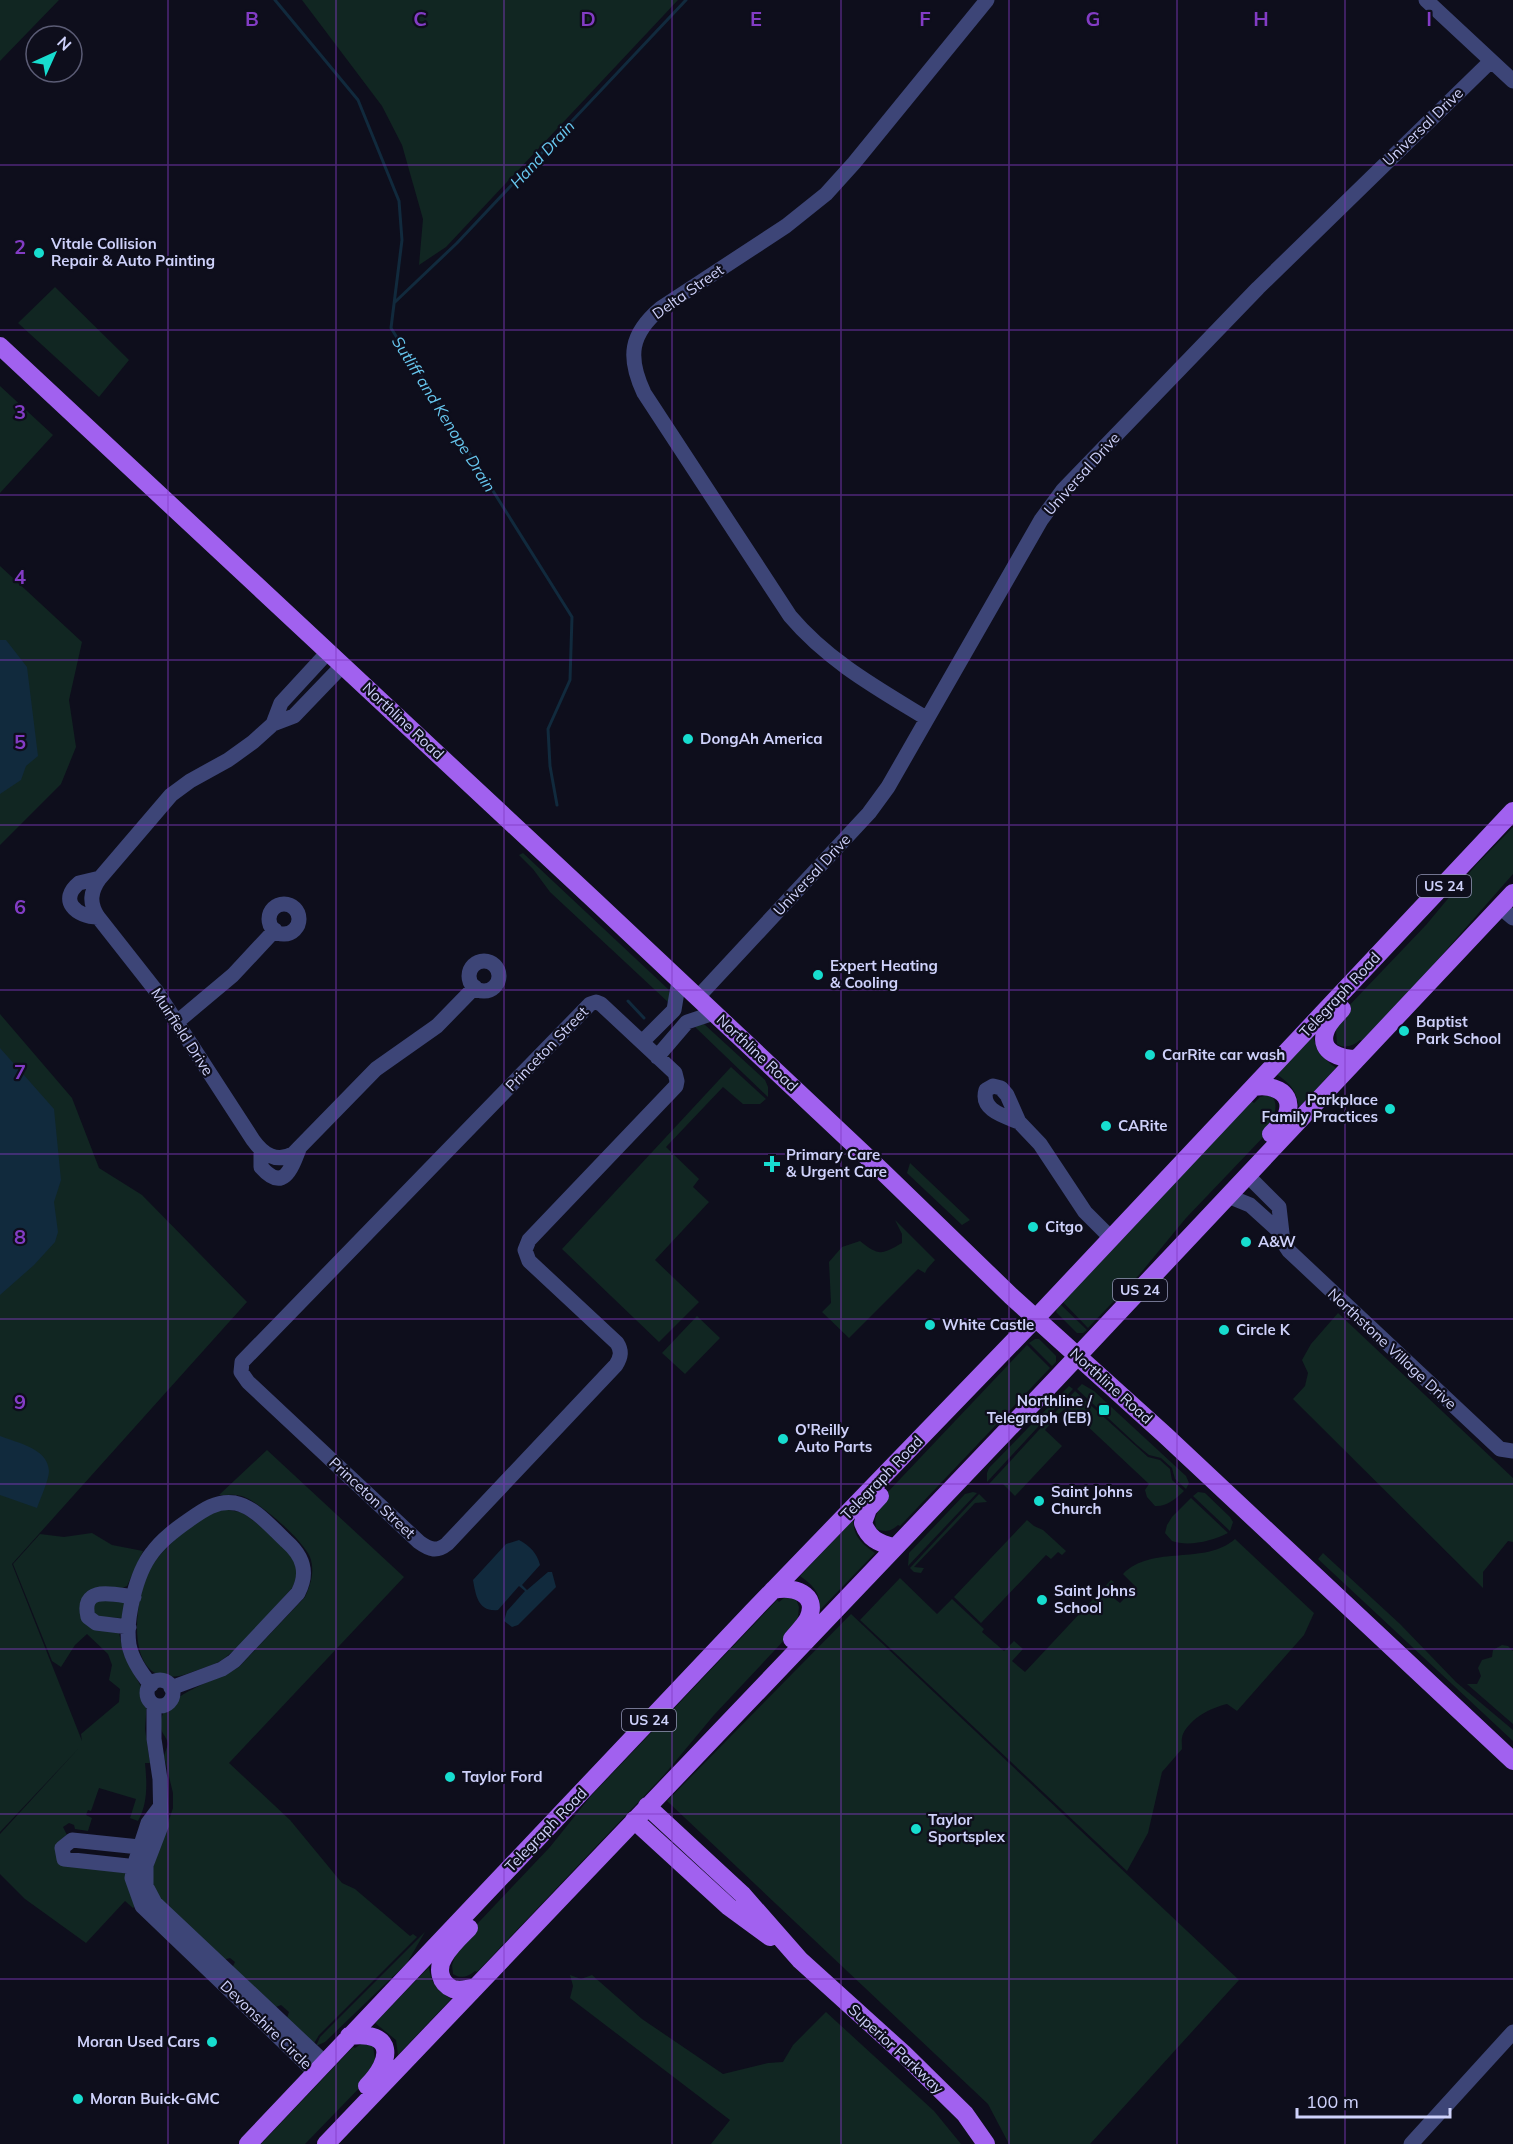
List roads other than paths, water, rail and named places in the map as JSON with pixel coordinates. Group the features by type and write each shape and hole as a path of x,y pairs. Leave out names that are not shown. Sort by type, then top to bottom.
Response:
{"main road":[{"name":"Northline Road","path":"0,346 714,1012 1036,1318 1513,1761"},
{"name":"Telegraph Road","path":"248,2144 773,1590 1036,1318 1513,811"},
{"path":"1501,915 1513,879"},
{"path":"1357,1059 1339,1057 1329,1050 1324,1035 1330,1022 1419,928 1449,881"},
{"name":"US 24","path":"326,2144 1078,1356 1357,1059 1501,915 1513,893"},
{"path":"1163,1265 1167,1250 1192,1218 1287,1115 1289,1108 1283,1093 1270,1086 1254,1087"},
{"path":"894,1547 880,1544 873,1539 866,1531 864,1516 876,1500 996,1372 1010,1345"},
{"path":"688,1764 700,1738 717,1717 807,1622 810,1608 803,1594 790,1588 773,1590"},
{"name":"Superior Parkway","path":"647,1806 741,1894 800,1959 904,2054 965,2114 986,2144"},
{"path":"476,1988 460,1990 453,1989 446,1984 439,1972 443,1958 538,1856 566,1809"},
{"name":"Superior Parkway","path":"634,1820 729,1907 800,1959"},
{"path":"312,2144 375,2078 386,2059 383,2044 376,2038 368,2035 349,2036"}],"street":[{"name":"Delta Street","path":"926,718 842,666 811,639 790,616 644,393 638,380 633,354 639,333 651,316 786,226 826,194 987,0"},
{"path":"1426,0 1513,81"},
{"name":"Universal Drive","path":"698,997 869,813 888,787 1041,520 1063,490 1258,288 1491,61"},
{"path":"273,724 281,703 328,652"},
{"path":"273,724 294,716 344,665"},
{"name":"Muirfield Drive","path":"273,724 228,760 190,781 171,795 100,878 93,889 91,899 98,917 157,992 261,1151 274,1157 284,1158 299,1149 376,1069 437,1026 475,987"},
{"path":"177,1022 233,975 275,930"},
{"path":"642,1042 674,1010 679,980"},
{"name":"Princeton Street","path":"596,1002 601,1004 642,1042 675,1073 676,1086 529,1240 525,1250 529,1261 617,1343 621,1352 619,1361 447,1544 441,1549 434,1550 426,1547 248,1382 241,1372 242,1362 590,1004 596,1002"},
{"path":"657,1057 687,1022 714,1012"},
{"path":"1019,1122 1040,1144 1085,1212 1111,1238"},
{"name":"Northstone Village Drive","path":"1248,1176 1279,1207 1283,1242 1289,1251 1500,1449 1513,1451"},
{"name":"Northstone Village Drive","path":"1228,1196 1250,1205 1282,1234"},
{"name":"Devonshire Circle","path":"171,1688 222,1669 234,1661 298,1593 304,1576 303,1562 292,1546 249,1508 231,1503 212,1505 174,1530 159,1543 142,1569 129,1626 129,1645 133,1657 150,1685 147,1696 154,1705 154,1739 160,1779 160,1808 148,1823 146,1847 140,1865 132,1878 142,1906 222,1974 319,2067"},
{"path":"129,1626 96,1623 88,1617 87,1607 91,1598 99,1593 134,1598"},
{"name":"Devonshire Circle","path":"150,1685 161,1681 171,1688 172,1695 169,1702 162,1706 154,1705"},
{"path":"140,1865 64,1859 62,1848 72,1840 146,1847"},
{"path":"1411,2144 1513,2032"}],"water":[{"path":"0,640 6,640 27,667 38,756 26,766 21,780 0,794"},
{"path":"0,1048 54,1109 61,1180 54,1202 58,1232 55,1242 34,1265 0,1295"},
{"path":"0,1436 38,1452 47,1463 49,1475 37,1508 0,1495"},
{"path":"519,1540 532,1550 540,1565 522,1585 527,1590 548,1572 552,1572 556,1587 518,1625 512,1627 504,1621 507,1611 525,1591 519,1586 498,1610 491,1610 479,1602 473,1580 506,1544"}],"waterway":[{"name":"Sutliff and Kenope Drain","path":"275,0 358,100 399,201 402,240 391,328 572,617 570,680 548,729 550,766 557,805"},
{"name":"Hand Drain","path":"395,302 457,243 686,0"},
{"name":"Sutliff and Kenope Drain","path":"628,1001 644,1018"}],"place":[{"name":"Vitale Collision Repair & Auto Painting","path":"39,253"},
{"name":"DongAh America","path":"688,739"},
{"name":"Expert Heating & Cooling","path":"818,975"},
{"name":"Baptist Park School","path":"1404,1031"},
{"name":"CarRite car wash","path":"1150,1055"},
{"name":"Parkplace Family Practices","path":"1390,1109"},
{"name":"CARite","path":"1106,1126"},
{"name":"Primary Care & Urgent Care","path":"772,1164"},
{"name":"Citgo","path":"1033,1227"},
{"name":"A&W","path":"1246,1242"},
{"name":"White Castle","path":"930,1325"},
{"name":"Circle K","path":"1224,1330"},
{"name":"Northline / Telegraph (EB)","path":"1104,1410"},
{"name":"O'Reilly Auto Parts","path":"783,1439"},
{"name":"Saint Johns Church","path":"1039,1501"},
{"name":"Saint Johns School","path":"1042,1600"},
{"name":"Taylor Ford","path":"450,1777"},
{"name":"Taylor Sportsplex","path":"916,1829"},
{"name":"Moran Used Cars","path":"212,2042"},
{"name":"Moran Buick-GMC","path":"78,2099"}]}
